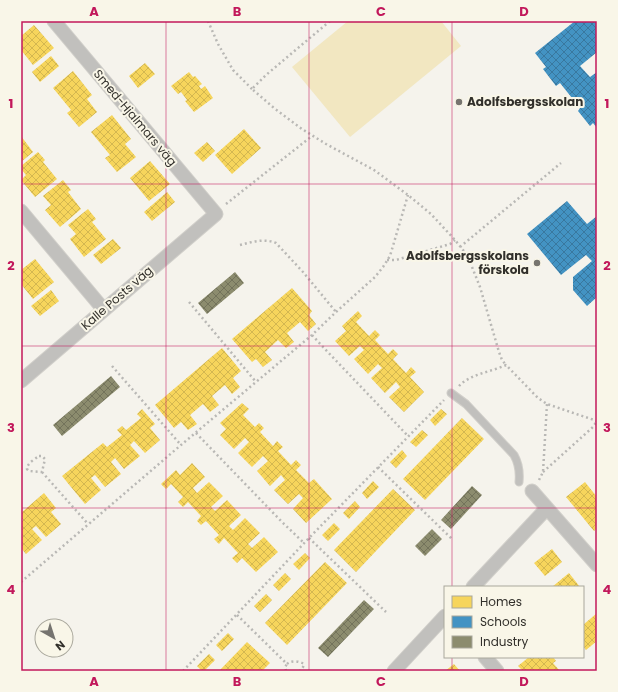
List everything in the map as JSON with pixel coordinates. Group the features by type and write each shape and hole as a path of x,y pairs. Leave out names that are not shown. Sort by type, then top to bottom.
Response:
{"street":[{"name":"Smed-Hjalmars väg","path":"54,21 216,214 214,215"},
{"path":"21,211 104,310"},
{"name":"Kalle Posts väg","path":"21,381 214,215"},
{"path":"532,491 597,565"},
{"path":"473,586 547,508"},
{"path":"394,671 444,617"},
{"path":"486,658 497,671"}],"lane":[{"path":"451,393 466,404 514,455 519,468 519,482"}],"path":[{"path":"208,21 218,44 233,70 252,89 274,108 312,136 374,170 408,195 431,214 455,240 470,262 480,287 502,360 538,398 547,404 597,421 593,427 543,472 532,491"},
{"path":"252,89 266,75 330,21"},
{"path":"225,205 312,136"},
{"path":"460,247 561,163"},
{"path":"21,582 312,335 375,277 390,256 408,195"},
{"path":"240,245 264,240 276,243 303,272 336,312"},
{"path":"387,260 396,260 450,244 455,240"},
{"path":"189,302 256,382"},
{"path":"312,335 408,436"},
{"path":"183,671 304,543 451,393 465,380 506,365"},
{"path":"112,366 181,445"},
{"path":"543,472 547,404"},
{"path":"196,433 304,543"},
{"path":"42,472 45,459 42,456 39,456 27,466 27,469 32,472 42,472 88,524"},
{"path":"378,467 453,540"},
{"path":"309,538 386,612"},
{"path":"237,615 287,664"},
{"path":"287,664 290,662 304,664 300,671"},
{"path":"286,671 285,667 287,664"}],"shaded area":[{"path":"348,21 441,21 461,46 350,137 292,67"}],"building: Homes":[{"path":"34,25 54,48 33,65 21,50 21,36"},
{"path":"51,56 59,66 40,82 32,72"},
{"path":"145,63 155,74 138,88 129,76"},
{"path":"73,71 92,95 87,99 97,112 79,127 67,113 71,110 53,88"},
{"path":"189,72 202,84 199,86 201,89 205,86 213,98 194,112 185,101 187,100 181,92 178,94 171,86"},
{"path":"112,115 131,139 125,144 136,157 117,172 105,158 110,155 91,132"},
{"path":"244,129 261,148 232,174 215,155"},
{"path":"21,136 33,152 21,162"},
{"path":"207,142 215,151 203,162 194,153"},
{"path":"38,152 45,160 43,162 57,179 35,197 21,180 26,175 21,169 21,166"},
{"path":"150,161 170,184 149,201 130,178"},
{"path":"63,180 71,190 68,192 81,209 60,227 45,210 51,205 43,196"},
{"path":"167,192 175,202 152,221 144,212"},
{"path":"88,209 96,219 92,222 106,239 84,257 70,239 76,234 68,225"},
{"path":"113,239 121,248 101,264 93,255"},
{"path":"35,259 54,282 33,299 21,284 21,270"},
{"path":"292,288 312,311 309,315 316,324 308,331 300,322 287,333 294,342 286,348 278,340 265,352 272,360 263,367 256,359 252,362 232,339"},
{"path":"51,290 59,301 40,316 31,306"},
{"path":"358,311 362,316 356,322 369,336 375,330 380,335 375,340 388,354 393,349 398,354 393,359 406,373 411,367 416,372 410,377 424,392 404,412 389,397 400,387 396,382 385,393 371,378 382,368 378,364 368,374 354,359 364,350 360,346 349,356 335,341 346,331 342,326"},
{"path":"222,348 241,371 233,378 240,387 232,394 225,385 212,396 219,405 210,412 203,404 190,415 197,424 188,430 181,422 174,428 155,405"},
{"path":"242,403 249,409 243,415 255,427 259,423 264,428 260,432 273,446 277,441 283,447 278,451 291,465 296,460 301,465 296,470 309,483 314,479 332,499 306,523 293,509 303,498 299,494 288,504 274,490 285,480 281,475 270,486 257,471 268,461 263,456 252,467 238,453 249,442 245,438 234,449 220,435 226,429 220,423"},
{"path":"142,409 155,424 150,428 160,440 145,453 134,441 130,445 140,456 124,469 115,458 111,462 121,474 105,487 95,475 91,478 101,490 85,504 62,476 103,443 107,447 122,435 117,430 122,426 126,430 141,418 137,414"},
{"path":"441,409 447,414 435,426 430,420"},
{"path":"462,418 484,439 425,500 403,479"},
{"path":"422,430 428,435 416,447 410,442"},
{"path":"402,450 407,456 396,468 390,462"},
{"path":"192,463 205,477 193,488 197,493 209,482 223,496 211,507 215,511 227,500 241,515 229,526 233,530 245,518 260,533 248,544 252,548 264,537 278,552 256,572 242,558 237,563 232,558 238,553 224,538 219,544 214,539 219,535 206,521 201,525 197,521 201,516 188,502 183,507 178,502 183,497 171,484 166,489 161,484 176,470 180,475"},
{"path":"373,481 379,487 367,499 362,493"},
{"path":"585,482 597,497 597,528 594,531 566,497"},
{"path":"393,489 415,510 356,572 334,550"},
{"path":"44,493 56,508 51,512 61,524 46,537 36,526 32,529 42,540 26,554 21,548 21,522 23,520 21,513"},
{"path":"355,501 360,507 349,519 343,513"},
{"path":"334,523 340,529 328,541 322,535"},
{"path":"552,549 562,562 545,576 534,563"},
{"path":"305,553 310,558 299,570 293,564"},
{"path":"325,562 347,583 287,645 265,623"},
{"path":"285,573 291,579 279,591 273,585"},
{"path":"569,573 579,586 553,586"},
{"path":"266,594 272,600 260,612 254,606"},
{"path":"597,613 597,641 586,650 584,647 584,624"},
{"path":"228,633 234,639 222,651 216,645"},
{"path":"247,642 270,663 262,671 219,671"},
{"path":"209,654 215,660 204,671 202,671 197,666"},
{"path":"528,658 554,658 556,661 553,663 560,671 523,671 518,666"},
{"path":"454,664 460,671 445,671"}],"building: Schools":[{"path":"575,21 597,21 597,52 580,66 590,77 597,72 597,128 593,123 590,126 578,111 580,108 560,83 556,86 543,69 546,67 535,53"},
{"path":"567,201 587,224 597,216 597,297 587,306 573,290 573,277 592,261 586,255 561,275 527,234"}],"building: Industry":[{"path":"235,272 244,283 207,314 198,303"},
{"path":"111,376 120,387 62,436 53,425"},
{"path":"472,486 482,495 451,529 441,520"},
{"path":"432,529 442,539 425,556 415,546"},
{"path":"364,600 374,609 328,657 318,648"}],"place":[{"name":"Adolfsbergsskolan","path":"459,102"},
{"name":"Adolfsbergsskolans förskola","path":"537,263"}]}
